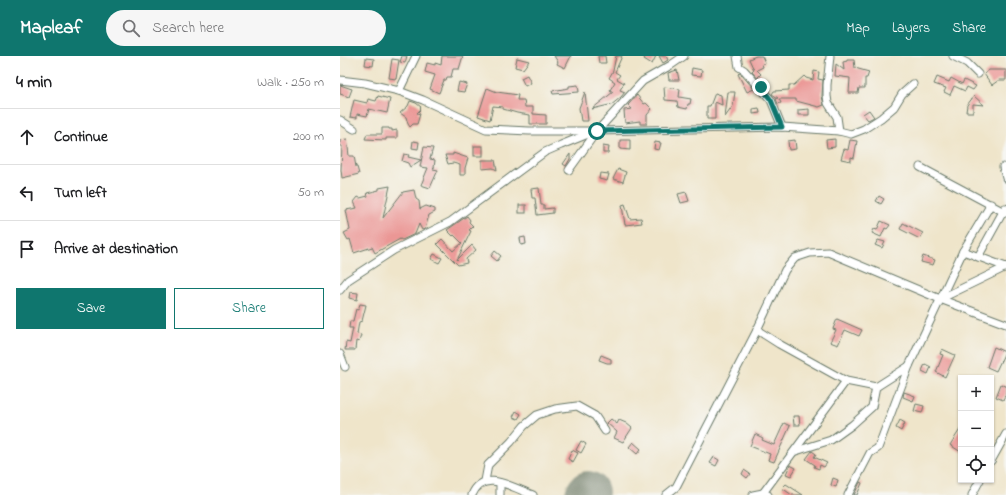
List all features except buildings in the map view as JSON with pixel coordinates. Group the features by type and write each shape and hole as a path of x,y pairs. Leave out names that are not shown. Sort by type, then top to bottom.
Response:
{"street":[{"path":"399,91 416,56"},
{"path":"569,170 597,131 643,81 684,56"},
{"path":"737,56 739,68 744,70 771,100 782,127"},
{"path":"830,56 826,85 827,96 828,103 837,117 839,131"},
{"path":"953,56 967,63 978,74"},
{"path":"340,80 365,83 399,91 423,100 486,129 529,131 597,131 782,127 839,131 851,134 864,129 881,118 894,107 902,94 913,84"},
{"path":"340,120 354,129"},
{"path":"340,290 348,280 394,250 450,222 545,152 561,144 597,131"},
{"path":"920,167 1005,211 978,257"},
{"path":"1003,168 1006,178"},
{"path":"848,495 870,453 878,448 909,366 940,299 963,251 991,204"},
{"path":"963,251 1006,267"},
{"path":"666,495 676,487 757,330 785,270 795,258 810,253 828,252 940,299 1006,324"},
{"path":"940,299 1006,267"},
{"path":"757,330 779,344 846,381 876,387 909,366"},
{"path":"340,354 345,367"},
{"path":"753,495 766,494 846,381"},
{"path":"796,451 831,440 852,425 872,407 876,387"},
{"path":"485,481 488,465 511,442 524,426 537,415 555,409 577,406 595,416 605,431"},
{"path":"994,456 1006,434"},
{"path":"472,495 475,487 485,481 496,481 533,495"},
{"path":"500,483 500,495"},
{"path":"972,495 978,483"}],"route":[{"path":"597,131 782,127 771,100 761,87"}]}
